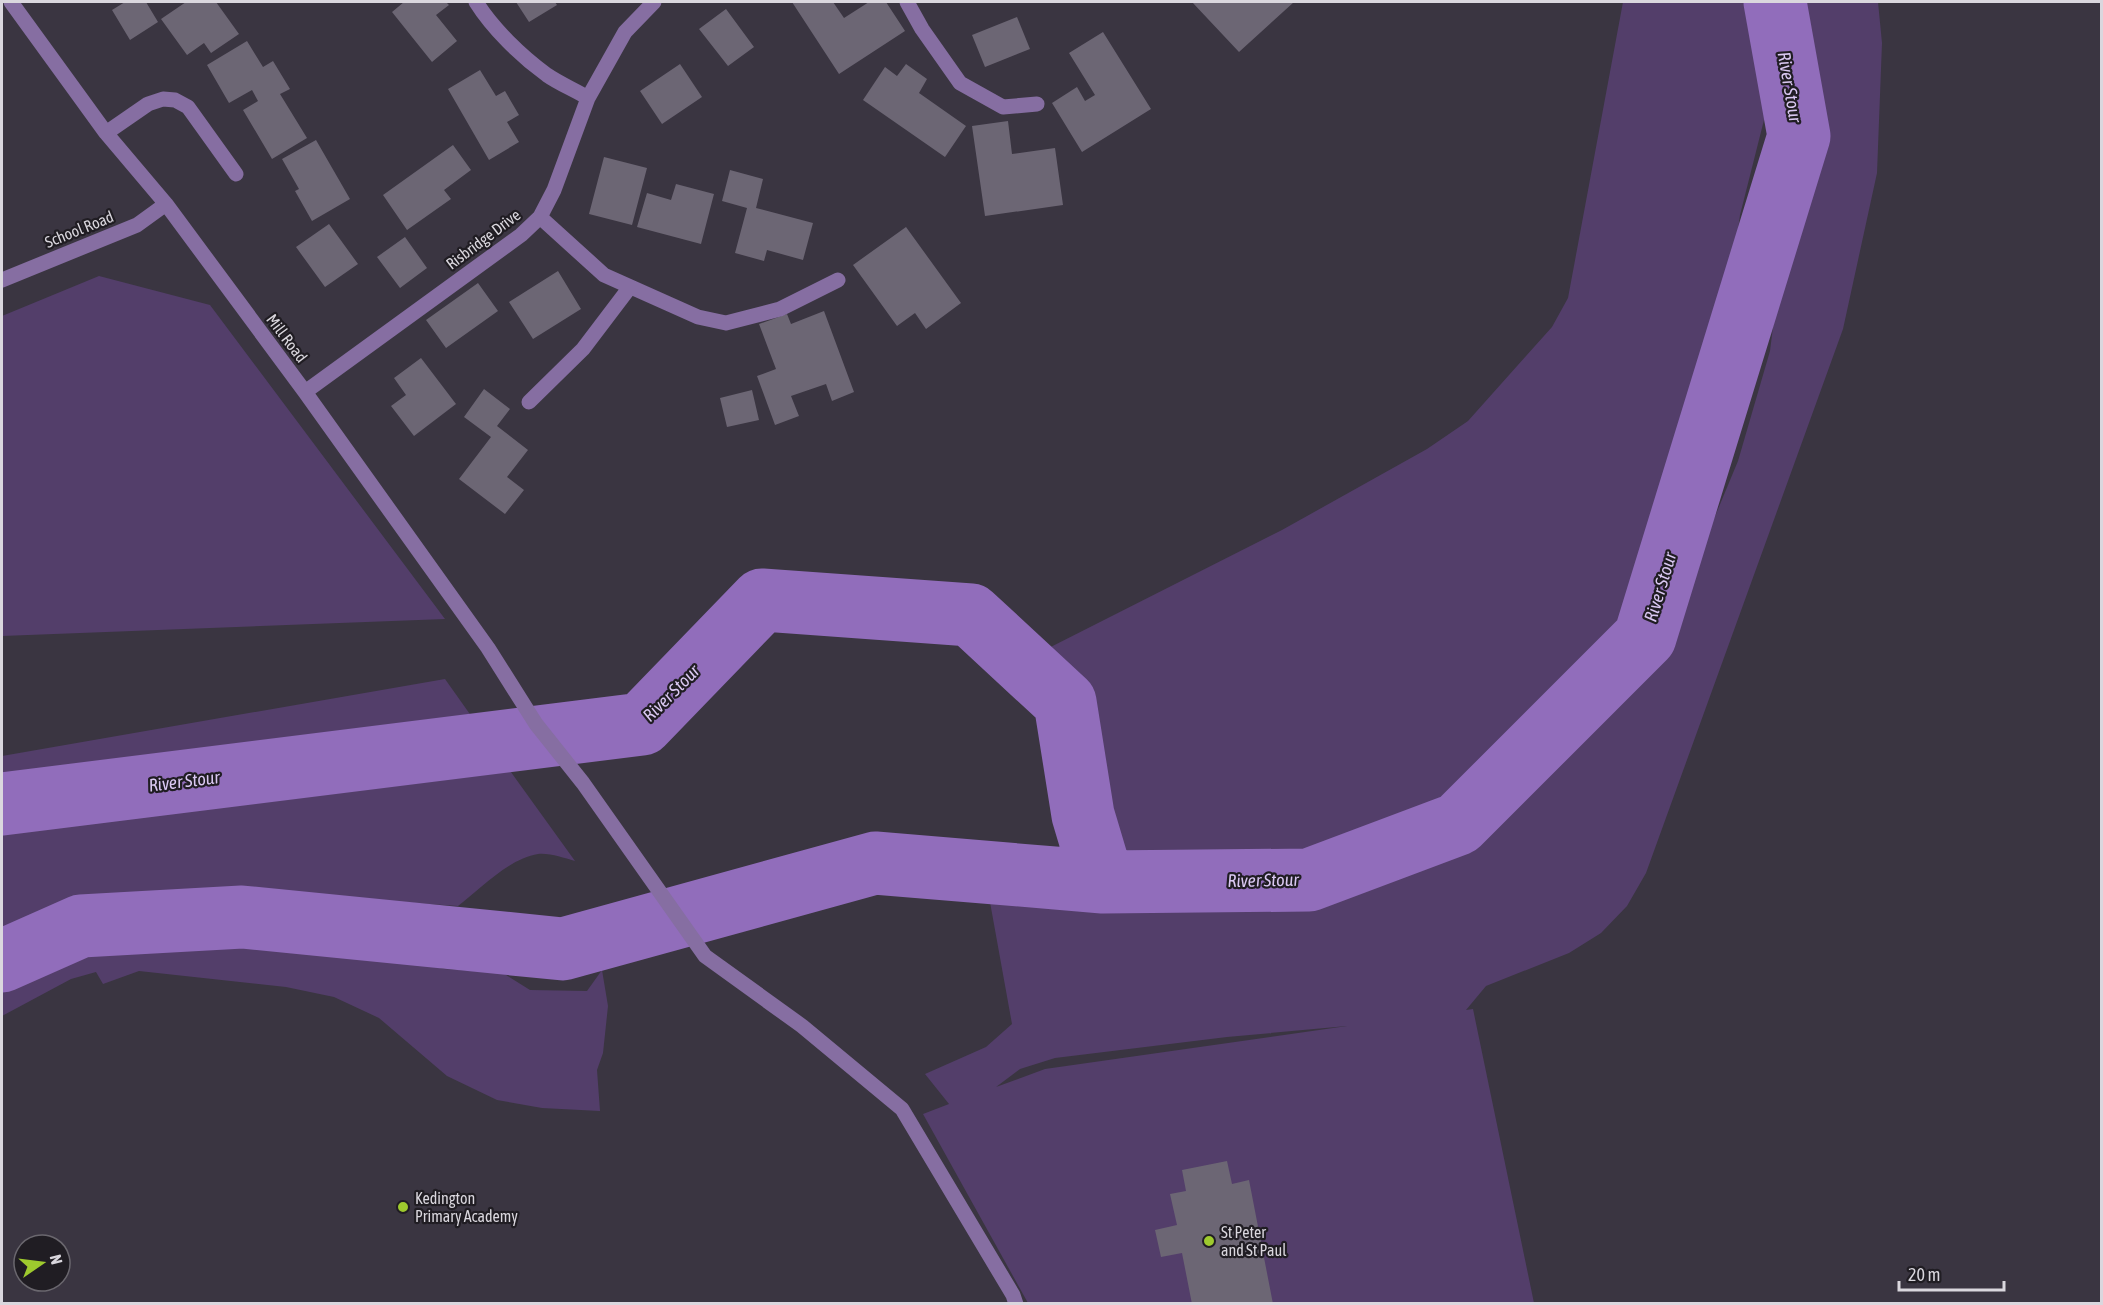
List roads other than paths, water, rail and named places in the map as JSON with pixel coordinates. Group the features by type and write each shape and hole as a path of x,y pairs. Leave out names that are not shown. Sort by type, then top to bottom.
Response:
{"street":[{"name":"Mill Road","path":"11,2 106,133 166,204 305,392 496,662 536,724 583,783 661,890 705,956 802,1026 902,1109 1013,1295 1016,1304"},
{"path":"476,2 510,42 548,76 588,98"},
{"name":"Risbridge Drive","path":"305,392 512,242 540,217 554,190 588,98 625,32 654,2"},
{"path":"907,2 922,29 960,84 1002,107 1037,104"},
{"path":"106,133 148,104 163,99 175,100 188,107 236,174"},
{"name":"School Road","path":"2,280 137,225 166,204"},
{"path":"540,217 604,275 698,317 726,323 780,309 838,280"},
{"path":"529,402 583,349 630,287"}],"waterway":[{"name":"River Stour","path":"2,961 81,926 242,917 563,949 875,863 1103,882 1309,880 1458,824 1645,637 1799,136 1775,2"},
{"name":"River Stour","path":"2,804 642,724 762,600 971,615 1065,702 1083,815 1103,882"}],"place":[{"name":"Kedington Primary Academy","path":"403,1207"},
{"name":"St Peter and St Paul","path":"1209,1241"}]}
